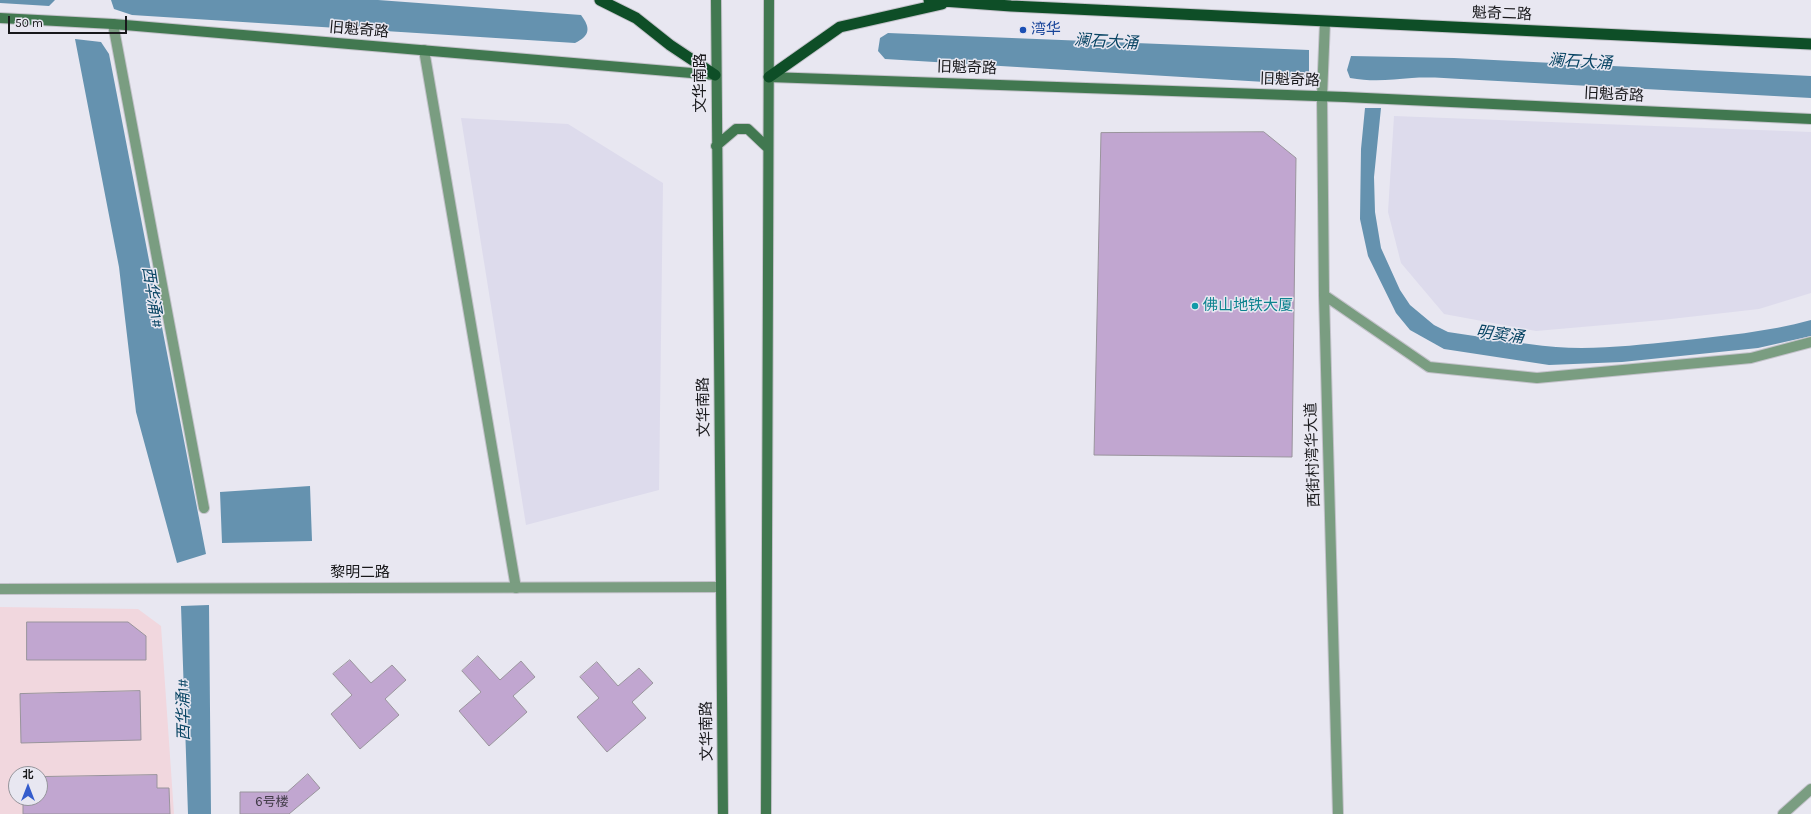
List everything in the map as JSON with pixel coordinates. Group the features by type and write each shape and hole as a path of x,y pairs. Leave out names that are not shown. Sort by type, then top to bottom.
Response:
{"highway":[{"path":"600,0 636,18 670,46 715,75"},
{"name":"魁奇二路","path":"929,0 1011,6 1325,22 1811,44"},
{"path":"769,77 840,27 953,2"}],"main road":[{"name":"文华南路","path":"716,0 715,75 723,814"},
{"path":"766,814 769,0"},
{"name":"旧魁奇路","path":"0,18 114,24 715,75"},
{"name":"旧魁奇路","path":"769,77 1322,96 1811,119"},
{"path":"716,146 736,129 748,129 768,148"}],"street":[{"name":"西街村湾华大道","path":"1325,22 1322,96 1324,296 1338,814"},
{"path":"114,24 204,508"},
{"path":"424,50 516,588"},
{"path":"1324,296 1430,367 1537,378 1752,358 1811,342"},
{"name":"黎明二路","path":"0,589 721,587"},
{"path":"1783,814 1811,789"}],"shaded area":[{"path":"1394,116 1811,132 1811,293 1759,309 1662,320 1536,331 1444,314 1401,263 1388,212"},
{"path":"461,118 568,124 663,183 659,490 526,525"},
{"path":"0,607 138,609 161,626 174,814 0,814"}],"water":[{"path":"0,0 55,0 49,6 0,3"},
{"path":"111,0 378,0 581,15 586,24 587,31 584,38 575,43 132,15 114,9"},
{"name":"澜石大涌","path":"888,33 1309,50 1309,77 1265,82 885,59 878,51 880,38"},
{"name":"西华涌1#","path":"75,39 101,42 109,54 206,554 177,563 136,412 119,267"},
{"path":"1351,56 1454,58 1811,76 1811,98 1443,78 1366,80 1350,78 1347,70"},
{"path":"1365,108 1381,108 1374,177 1375,212 1381,248 1400,290 1410,305 1434,325 1448,332 1529,344 1571,348 1616,347 1711,337 1761,331 1811,320 1811,336 1758,348 1622,362 1549,365 1444,349 1410,330 1396,313 1368,256 1360,219 1361,149"},
{"path":"310,486 312,541 222,543 220,492"},
{"path":"209,605 211,814 188,814 181,606"}],"building":[{"name":"佛山地铁大厦","path":"1264,132 1296,158 1292,457 1094,455 1101,133"},
{"path":"27,622 128,622 146,636 146,660 27,660"},
{"path":"478,656 500,680 521,661 535,677 513,696 527,712 489,746 459,711 481,692 462,671"},
{"path":"350,660 371,683 392,665 406,680 385,699 399,715 360,749 331,714 352,695 333,674"},
{"path":"597,662 618,686 639,668 653,683 632,702 646,718 607,752 577,717 599,698 580,677"},
{"path":"140,691 141,740 21,743 20,694"},
{"path":"308,774 320,788 289,814 240,814 240,792 287,792"},
{"path":"157,775 157,788 169,788 170,814 23,814 23,806 48,806 48,777"}],"place":[{"name":"湾华","path":"1023,30"},
{"name":"佛山地铁大厦","path":"1195,306"}],"water label":[{"name":"明窦涌","path":"1500,335"}]}
